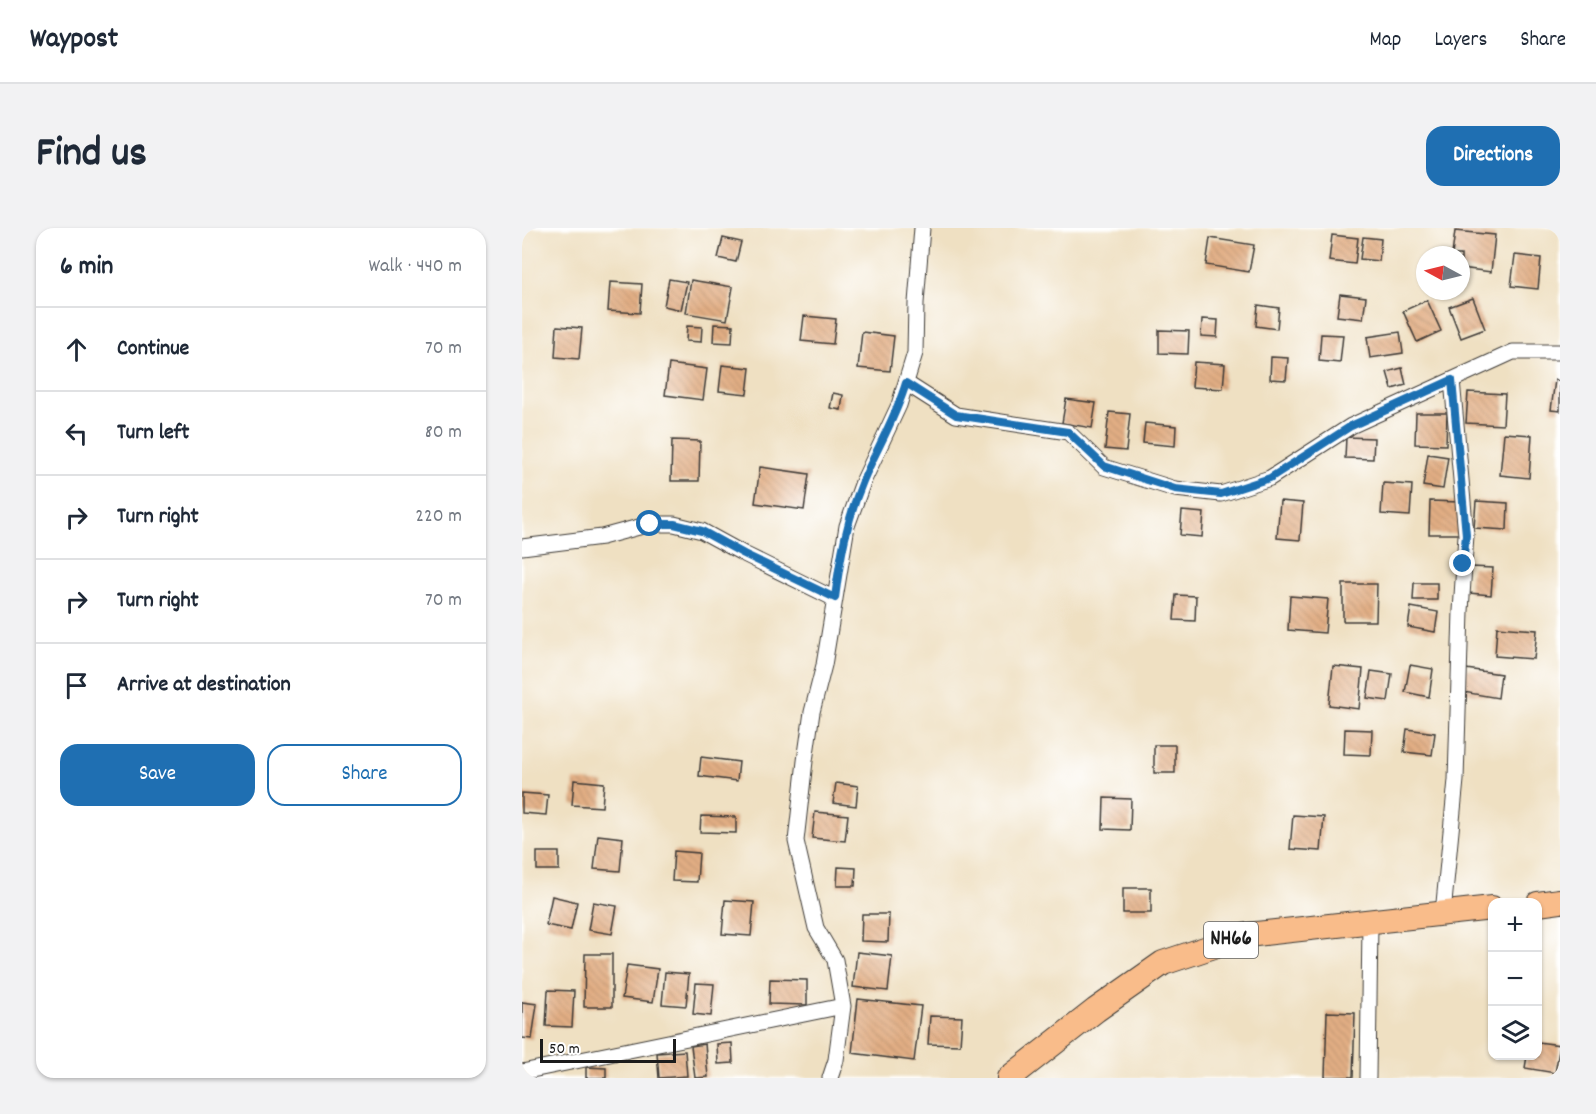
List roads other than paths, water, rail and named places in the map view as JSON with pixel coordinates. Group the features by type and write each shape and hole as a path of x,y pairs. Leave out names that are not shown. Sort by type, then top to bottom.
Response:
{"highway":[{"path":"1542,903 1560,901"},
{"name":"NH66","path":"1009,1078 1096,1010 1163,963 1247,935 1488,908"}],"street":[{"path":"830,1078 837,1060 843,1006 835,960 816,928 796,841 809,732 824,665 847,526 862,482 899,405 915,353 922,228"},
{"path":"906,383 956,415 1068,432 1104,466 1175,489 1221,494 1270,478 1351,426 1513,352 1560,352"},
{"path":"1443,913 1456,780 1461,611 1466,535 1452,380"},
{"path":"522,547 602,537 650,524 674,524 702,531 835,598"},
{"path":"1368,1078 1370,923"},
{"path":"522,1071 843,1006"}]}
